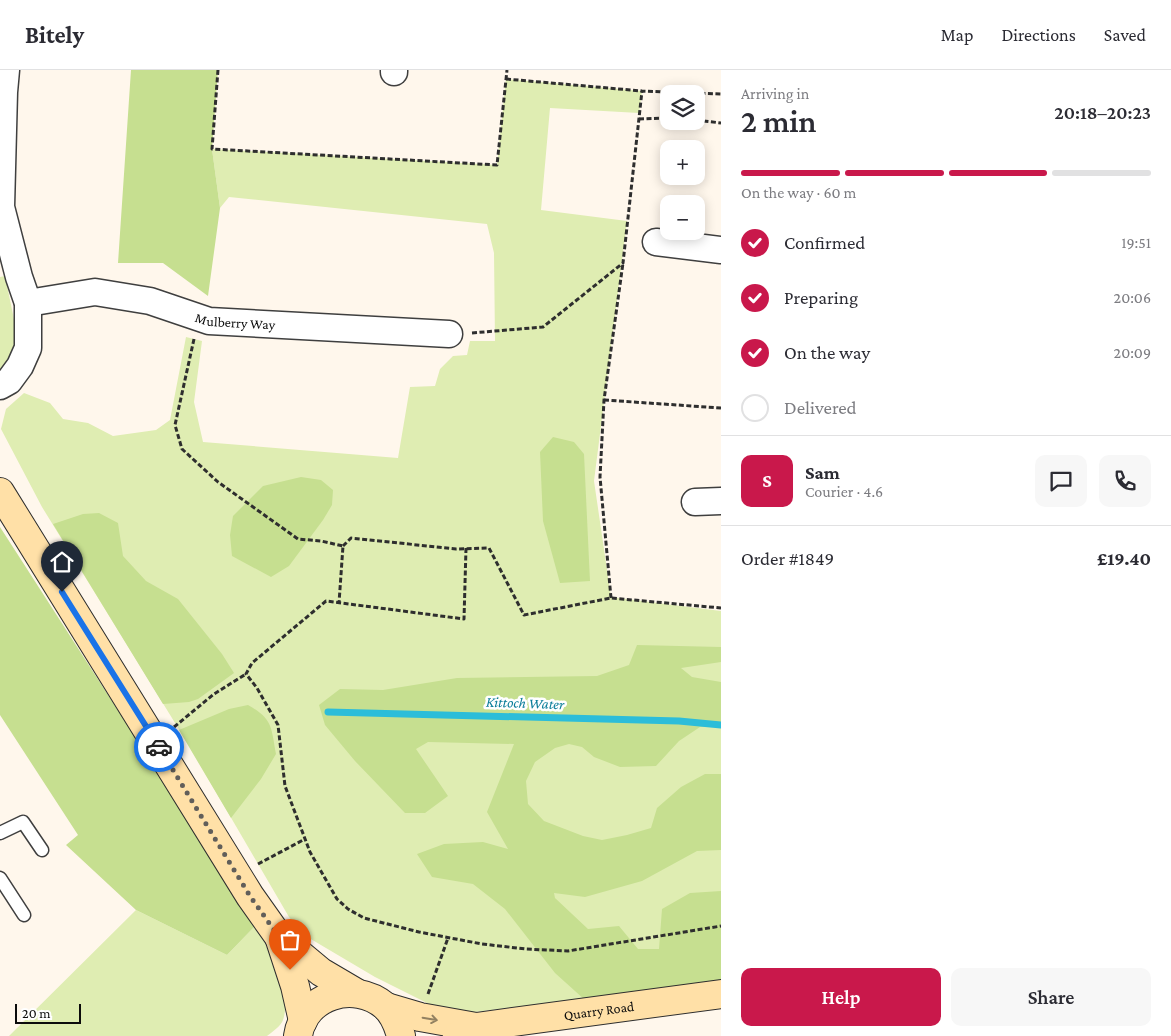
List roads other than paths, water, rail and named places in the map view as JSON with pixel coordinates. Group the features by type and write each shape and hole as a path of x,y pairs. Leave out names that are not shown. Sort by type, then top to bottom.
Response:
{"street":[{"path":"0,386 9,381 20,366 28,348 28,303 19,277 1,207 6,70"},
{"path":"656,242 721,250"},
{"name":"Mulberry Way","path":"28,303 96,292 150,301 209,321 449,334"},
{"path":"0,492 238,875 279,937 295,986 297,1030"},
{"path":"695,502 721,502"},
{"name":"Quarry Road","path":"279,937 321,972 355,992 372,997 410,1027 466,1032 721,994"},
{"path":"297,1030 307,1012 320,1000 337,993 355,992"}],"lane":[{"path":"0,833 23,822 42,850"},
{"path":"0,878 24,915"}],"waterway":[{"name":"Kittoch Water","path":"328,712 679,721 721,725"}]}
